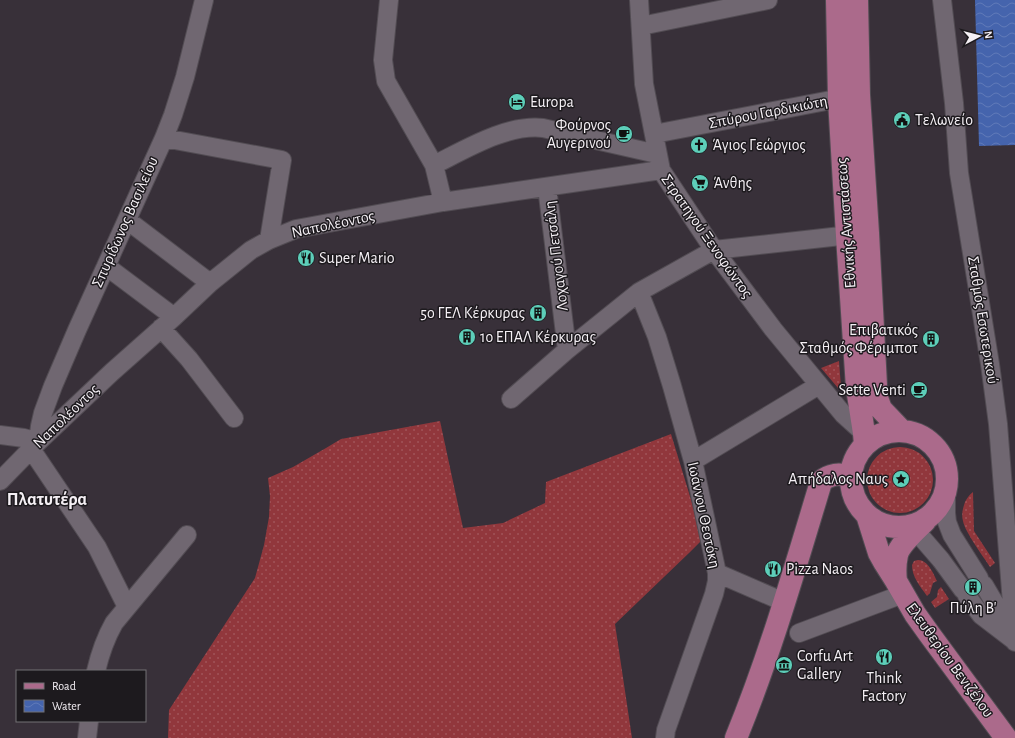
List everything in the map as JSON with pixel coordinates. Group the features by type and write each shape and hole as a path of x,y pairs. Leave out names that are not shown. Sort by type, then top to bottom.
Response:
{"main road":[{"name":"Εθνικής Αντιστάσεως","path":"837,0 868,233 877,398 881,409 902,431"},
{"name":"Εθνικής Αντιστάσεως","path":"857,0 849,97 847,236 857,388 865,439"},
{"path":"900,587 895,570 897,554 901,547 942,503 948,483 948,476 941,455 926,439 914,433 902,431 882,434 872,439 865,439 854,462 852,471 851,481 858,504 867,515 884,525 907,528 921,525"},
{"path":"736,738 784,602 821,482 824,479 837,474 844,475 851,481"},
{"name":"Ελευθερίου Βενιζέλου","path":"867,515 879,553 884,562 930,635 1006,738"}],"street":[{"name":"Σπυρίδωνος Βασιλείου","path":"35,445 49,396 76,330 164,138 173,115 185,77 204,0"},
{"path":"389,0 383,60 386,81 434,166 443,202"},
{"name":"Στρατηγού Ξενοφώντος","path":"639,0 644,84 659,162 714,250 773,329 865,439"},
{"path":"641,26 768,0"},
{"name":"Σταθμός Εσωτερικού","path":"942,0 954,103 960,173 998,424 1015,641"},
{"name":"Σπύρου Γαρδικιώτη","path":"654,134 849,97"},
{"path":"434,166 478,143 518,129 533,127 549,129 569,135 611,143 659,162"},
{"path":"164,138 282,160 269,240"},
{"name":"Ναπολέοντος","path":"0,481 35,445 112,372 210,283 251,250 269,240 296,229 443,202 547,187 659,162"},
{"name":"Λοχαγού Πετσάλη","path":"547,187 567,350"},
{"path":"127,220 210,283"},
{"path":"510,399 567,350 639,292 714,250 868,233"},
{"path":"106,266 168,322 189,359 234,418"},
{"name":"Ιωάννου Θεοτόκη","path":"639,292 667,367 693,461 717,573 717,581 712,601 666,730 665,738"},
{"path":"693,461 819,385"},
{"path":"0,435 24,438 35,445 97,547 127,607"},
{"path":"946,492 947,522 952,535 997,607 1015,641"},
{"path":"921,525 941,560 981,615 1015,641"},
{"path":"96,670 103,645 114,623 187,535"},
{"path":"717,573 784,602"},
{"path":"799,633 900,587"},
{"path":"87,738 89,722"}],"shaded area":[{"path":"839,361 841,390 821,368"},
{"path":"440,421 463,528 503,523 545,503 546,482 671,434 703,539 615,624 632,738 168,738 169,710 255,578 264,545 269,517 270,496 268,478 293,467 341,439"},
{"path":"900,447 913,450 923,457 930,467 933,480 930,493 923,503 913,510 900,513 887,510 877,503 870,493 867,480 870,467 877,457 887,450"},
{"path":"973,492 974,531 995,563 990,567 964,526 962,518 965,502"},
{"path":"918,560 925,562 937,581 933,583 930,593 927,596 913,574 912,565 914,561"},
{"path":"941,587 949,599 935,608 931,602 937,597 938,590"}],"water":[{"path":"975,0 1015,0 1015,145 979,146"}],"place":[{"name":"Europa","path":"517,102"},
{"name":"Τελωνείο","path":"902,120"},
{"name":"Φούρνος Αυγερινού","path":"624,134"},
{"name":"Άγιος Γεώργιος","path":"699,145"},
{"name":"Άνθης","path":"700,183"},
{"name":"Super Mario","path":"306,258"},
{"name":"5ο ΓΕΛ Κέρκυρας","path":"538,313"},
{"name":"1ο ΕΠΑΛ Κέρκυρας","path":"467,337"},
{"name":"Επιβατικός Σταθμός Φέριμποτ","path":"931,339"},
{"name":"Sette Venti","path":"919,390"},
{"name":"Απήδαλος Ναυς","path":"901,479"},
{"name":"Pizza Naos","path":"773,569"},
{"name":"Πύλη Β'","path":"973,587"},
{"name":"Think Factory","path":"884,657"},
{"name":"Corfu Art Gallery","path":"784,665"}],"district":[{"name":"Πλατυτέρα","path":"47,500"}]}
